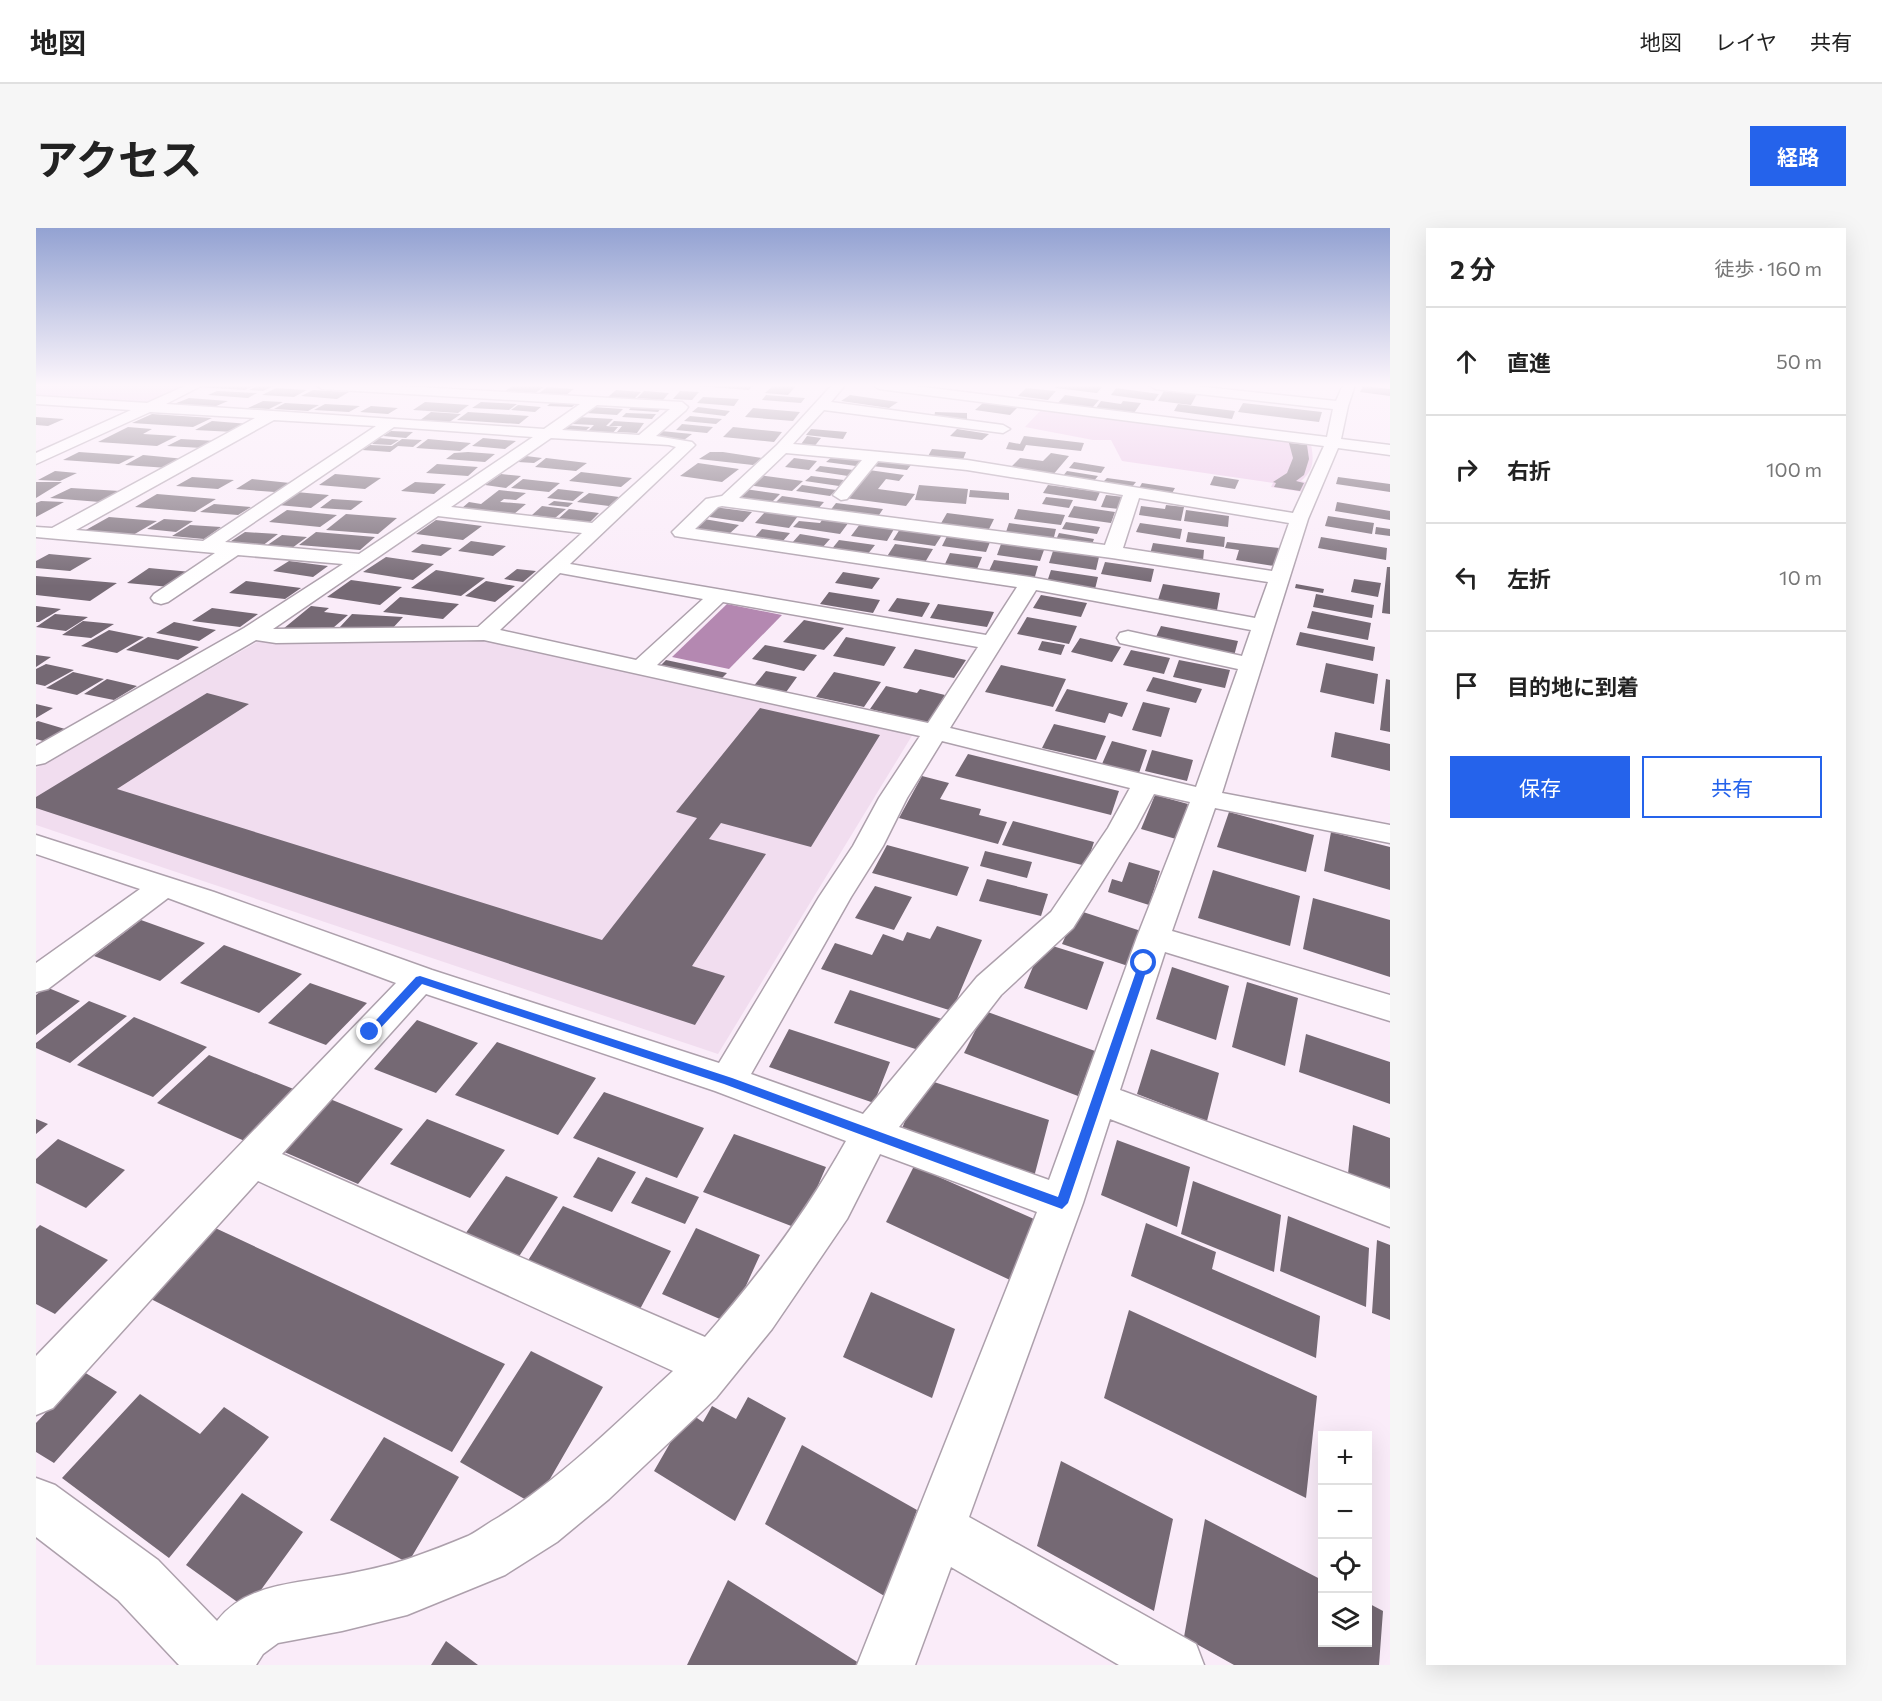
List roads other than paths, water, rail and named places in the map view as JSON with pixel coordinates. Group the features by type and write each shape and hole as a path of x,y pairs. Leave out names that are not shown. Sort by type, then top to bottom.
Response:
{"street":[{"path":"36,459 51,452"},
{"path":"36,544 204,452"},
{"path":"207,546 348,452"},
{"path":"36,757 252,633 364,560 520,452"},
{"path":"484,633 679,452"},
{"path":"778,452 728,500 712,503 681,532 1030,584 1263,626"},
{"path":"829,452 967,465 1299,519"},
{"path":"967,465 980,452"},
{"path":"886,1665 1062,1203 1153,937 1195,821 1206,798 1299,519 1329,452"},
{"path":"841,495 874,456"},
{"path":"1032,492 1042,477"},
{"path":"1112,552 1133,492"},
{"path":"721,501 1112,552 1279,578"},
{"path":"436,511 597,529"},
{"path":"36,532 364,560"},
{"path":"161,598 234,549"},
{"path":"556,567 993,643"},
{"path":"728,1081 835,897 868,846 893,798 1030,584"},
{"path":"641,668 718,596"},
{"path":"252,633 298,636 484,633 936,732 1206,798 1390,834"},
{"path":"1128,638 1251,665"},
{"path":"36,1504 138,1580 219,1665 243,1634 264,1618 295,1610 342,1603 407,1587 486,1556 538,1523 591,1481 699,1381 756,1313 832,1206 871,1133 989,986 1062,920 1122,828 1146,783"},
{"path":"36,844 164,886 420,979 728,1081 1062,1203"},
{"path":"36,980 164,886"},
{"path":"1153,937 1390,1008"},
{"path":"36,1391 420,979"},
{"path":"1097,1098 1390,1208"},
{"path":"252,1159 713,1365"},
{"path":"937,1529 1175,1665"}]}
